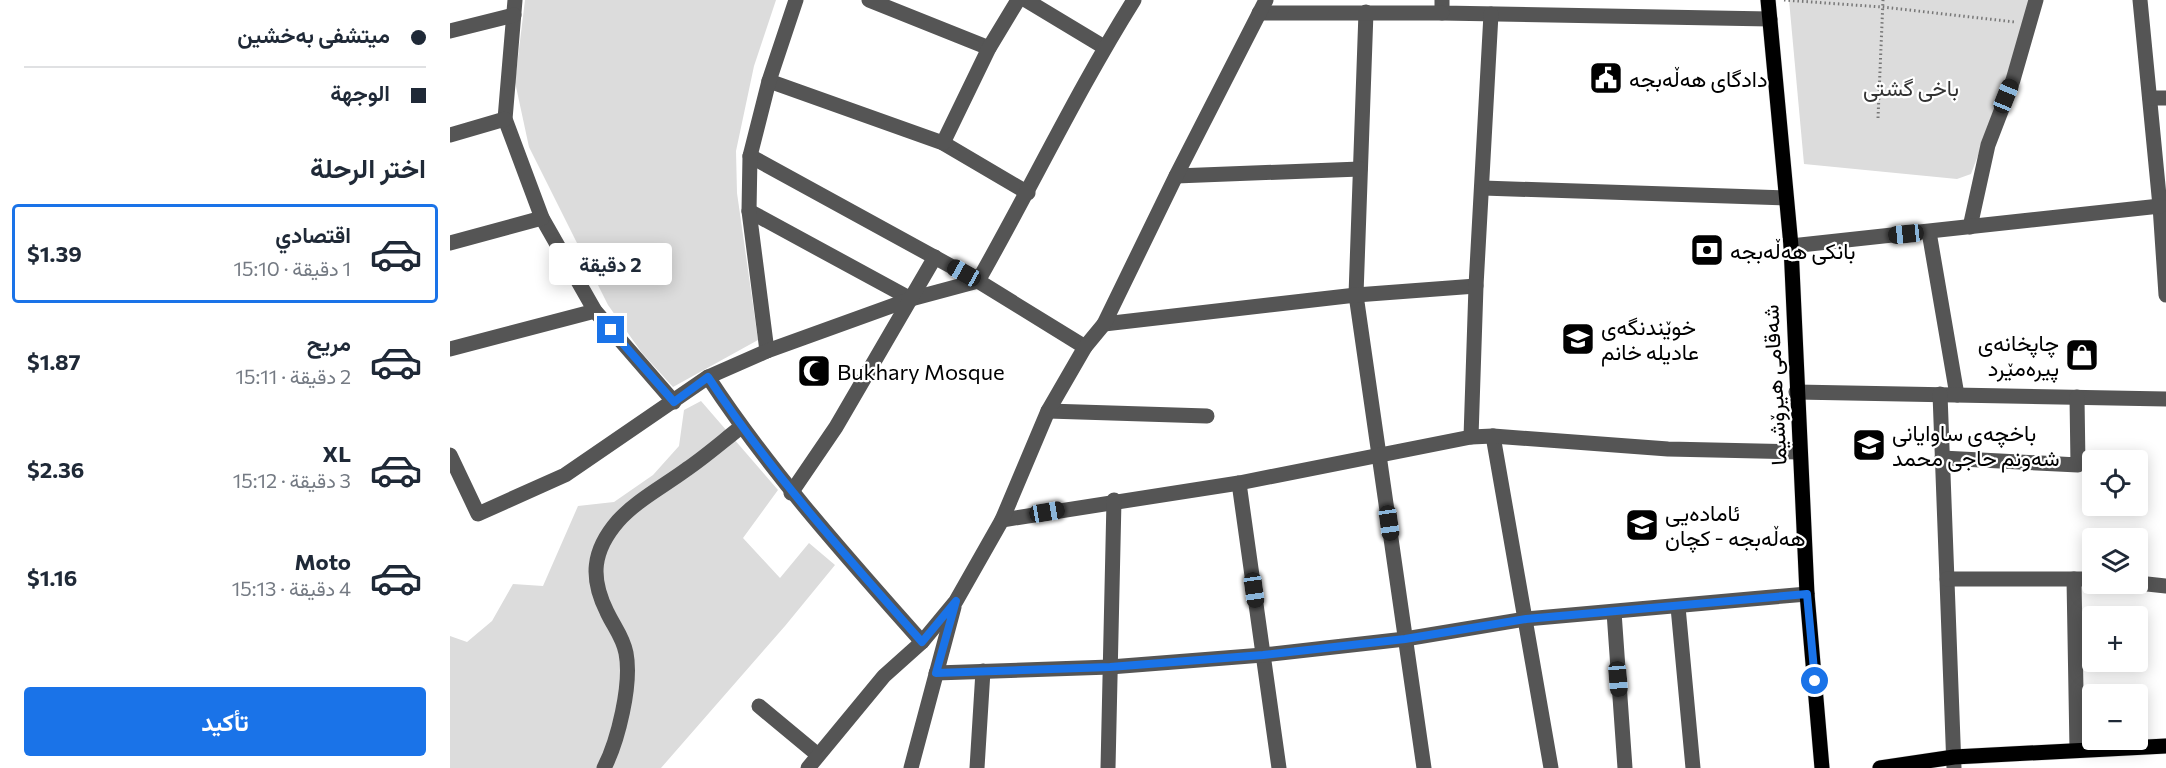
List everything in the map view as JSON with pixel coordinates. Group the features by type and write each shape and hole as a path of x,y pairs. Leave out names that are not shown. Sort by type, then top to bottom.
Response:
{"main road":[{"name":"شەقامی هیرۆشیما","path":"1768,0 1791,246 1807,594 1822,768"},
{"path":"1880,768 1954,763 2078,749 2166,746"}],"street":[{"path":"767,351 749,211 750,156 769,81 796,0"},
{"path":"869,0 989,48"},
{"path":"943,143 989,48 1018,0"},
{"path":"1026,0 1104,47"},
{"path":"450,455 455,477 478,514 565,475 708,377 767,351 911,299 978,281 1028,193 1104,47 1134,0"},
{"path":"1970,227 1988,145 2031,24 2036,0"},
{"path":"2140,0 2160,206 2166,295"},
{"path":"808,768 884,676 922,642 956,601 1002,520 1048,411 1085,347 1104,324 1176,176 1263,7 1366,12 1442,6 1491,14 1770,19"},
{"path":"450,31 514,8 505,119 542,218 595,311 674,402"},
{"path":"1366,12 1356,295 1424,768"},
{"path":"1470,437 1491,14"},
{"path":"769,81 943,143 1028,193"},
{"path":"2150,98 2166,98"},
{"path":"450,135 505,119"},
{"path":"750,156 978,281 1085,347"},
{"path":"1176,176 1360,169"},
{"path":"1482,188 1785,198"},
{"path":"1791,246 2160,206"},
{"path":"749,211 911,299"},
{"path":"450,243 542,218"},
{"path":"1929,232 1957,395"},
{"path":"791,493 836,427 935,257"},
{"path":"1104,324 1356,295 1476,286"},
{"path":"450,349 595,311"},
{"path":"708,377 741,427 791,493 922,642"},
{"path":"1796,392 2166,399"},
{"path":"1940,394 1954,763"},
{"path":"1942,458 2078,465 2077,397"},
{"path":"1048,411 1207,416"},
{"path":"604,768 614,749 626,687 627,656 622,638 596,588 595,558 618,522 644,499 688,469 741,427"},
{"path":"1493,436 1551,768"},
{"path":"1002,520 1114,500 1239,483 1470,437 1493,436 1668,449 1799,452"},
{"path":"1239,483 1280,768"},
{"path":"1108,768 1114,500"},
{"path":"1947,579 2082,579"},
{"path":"2074,579 2078,749"},
{"path":"2148,584 2166,586"},
{"path":"936,673 1110,667 1263,655 1405,639 1526,619 1807,594"},
{"path":"910,768 956,601"},
{"path":"1678,607 1693,768"},
{"path":"1614,612 1625,768"},
{"path":"977,768 982,671"},
{"path":"759,706 818,755"}],"path":[{"path":"1784,0 1882,7 2031,24"},
{"path":"1878,118 1883,0"}],"green space":[{"path":"525,0 776,0 754,66 736,151 737,193 758,340 673,387 642,353 608,305 529,147 515,82"},
{"name":"باخی گشتی","path":"1789,0 2031,0 2004,86 1971,174 1957,179 1804,164"},
{"path":"701,401 778,490 743,538 780,578 809,543 835,565 661,768 450,768 450,636 467,642 492,621 513,584 543,586 578,506 614,502 653,475 679,446 684,410"}],"place":[{"name":"دادگای هەڵەبجە","path":"1606,78"},
{"name":"بانکی هەڵەبجە","path":"1707,250"},
{"name":"خوێندنگەی عادیلە خانم","path":"1578,339"},
{"name":"چاپخانەی پیرەمێرد","path":"2082,355"},
{"name":"Bukhary Mosque","path":"814,371"},
{"name":"باخچە‌ی ساوایانی شە‌ونم حاجی محمد","path":"1869,445"},
{"name":"ئامادەیی هەڵەبجە - کچان","path":"1642,525"}],"route":[{"path":"611,330 674,402 708,377 741,427 791,493 922,642 956,601 936,673 1110,667 1263,655 1405,639 1526,619 1807,594 1815,681"}]}
